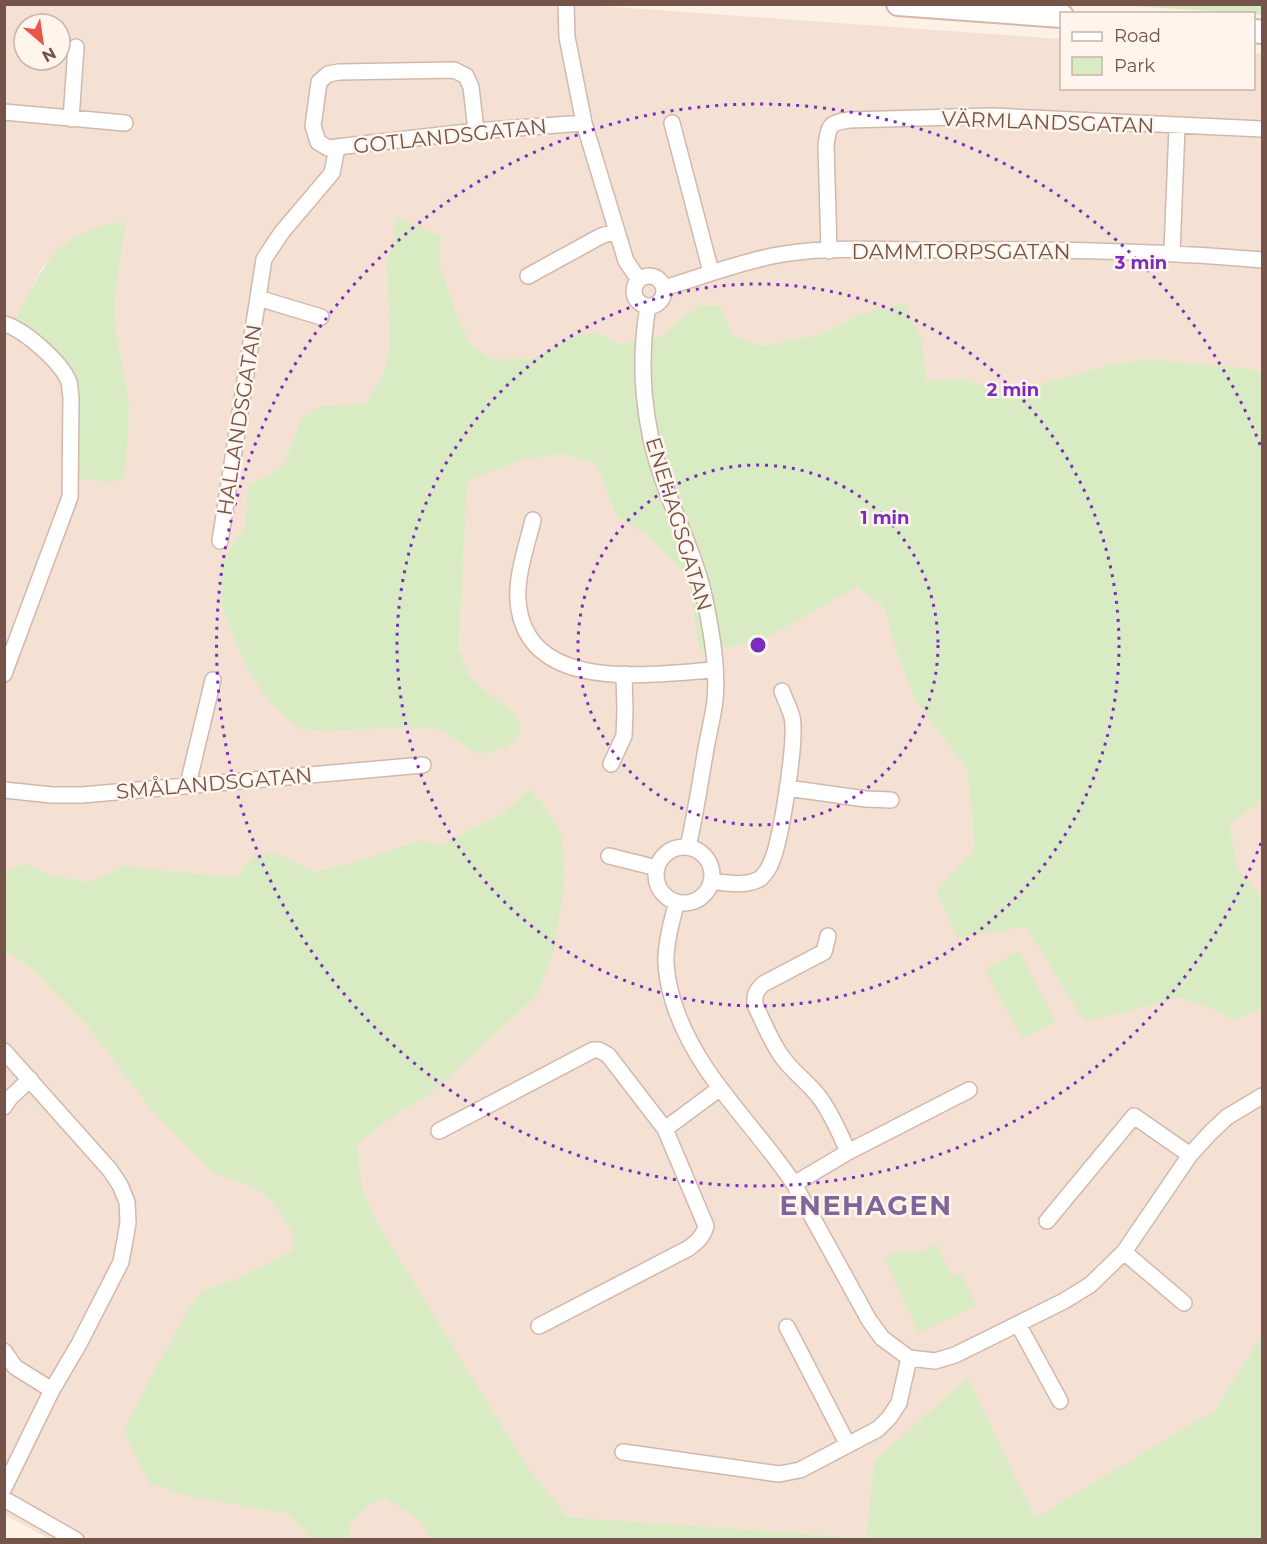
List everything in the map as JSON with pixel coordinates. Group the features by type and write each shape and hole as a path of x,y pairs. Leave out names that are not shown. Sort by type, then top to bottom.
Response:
{"main road":[{"path":"898,4 1060,16"}],"street":[{"path":"566,4 567,37 584,123 626,261 639,280"},
{"path":"71,119 76,47"},
{"name":"GOTLANDSGATAN","path":"476,131 471,87 466,76 454,70 339,72 328,74 319,82 313,126 318,142 328,148 476,131 584,123"},
{"path":"4,112 125,123"},
{"name":"VÄRMLANDSGATAN","path":"829,250 826,145 829,128 834,122 992,116 1177,127 1216,126 1263,129"},
{"path":"672,123 711,272"},
{"path":"1172,252 1177,127"},
{"name":"HALLANDSGATAN","path":"220,542 264,259 282,232 332,173 337,148"},
{"path":"528,276 601,236 616,231"},
{"name":"DAMMTORPSGATAN","path":"664,288 711,272 773,256 829,250 1007,249 1172,252 1263,260"},
{"path":"646,276 660,280 664,288 661,300 656,304 648,306 640,303 634,296 634,287 646,276"},
{"name":"HALLANDSGATAN","path":"258,298 321,317"},
{"name":"ENEHAGSGATAN","path":"648,306 644,331 643,363 645,408 662,479 697,571 706,602 715,670 715,699 688,847"},
{"path":"4,324 25,334 61,367 69,382 71,396 70,497 4,674"},
{"path":"533,520 523,562 518,602 524,625 534,646 556,662 582,671 624,674 715,670"},
{"path":"611,764 624,736 626,711 624,674"},
{"path":"188,784 213,680"},
{"path":"711,881 742,883 760,878 768,870 776,847 787,788 793,733 792,717 782,692"},
{"name":"SMÅLANDSGATAN","path":"4,790 52,795 82,795 423,765"},
{"path":"787,788 866,799 891,800"},
{"path":"688,847 705,857 712,871 711,881 700,898 686,903 676,902 660,889 656,877 657,868 661,859 668,852 688,847"},
{"path":"609,856 657,868"},
{"path":"676,902 666,957 669,987 687,1039 705,1071 782,1165 869,1320 882,1338 909,1358 935,1361 955,1355 1064,1301 1090,1285 1124,1252 1190,1155 1227,1117 1261,1100"},
{"path":"828,936 824,952 763,984 756,990 754,998 755,1005 780,1054 820,1099 832,1117 848,1152"},
{"path":"439,1131 593,1050 599,1050 608,1055 665,1129 706,1226 699,1241 539,1326"},
{"path":"4,1051 110,1170 127,1202 128,1223 122,1262 52,1390 4,1488"},
{"path":"4,1107 30,1078"},
{"path":"665,1129 719,1089"},
{"path":"794,1184 848,1152 969,1090"},
{"path":"1047,1221 1134,1116 1190,1155"},
{"path":"1124,1252 1184,1303"},
{"path":"1018,1324 1060,1401"},
{"path":"787,1327 848,1445"},
{"path":"4,1351 15,1367 52,1390"},
{"path":"623,1452 779,1474 800,1470 878,1429 889,1418 899,1403 909,1358"},
{"path":"4,1499 76,1539"}],"shaded area":[{"path":"5,5 588,5 1060,39 1060,90 1255,90 1255,53 1262,53 1262,372 1247,368 1146,359 1110,365 1010,392 960,379 926,380 923,343 861,314 822,334 762,346 732,335 720,306 699,305 660,337 619,344 599,333 575,335 531,359 492,359 472,346 456,314 440,265 441,237 387,265 390,342 384,372 366,404 322,406 301,419 284,465 248,485 245,528 221,563 222,607 246,667 299,729 326,731 424,727 443,731 478,755 505,748 516,713 494,698 468,675 459,648 467,480 522,460 561,454 596,463 617,517 647,535 688,576 700,652 762,641 857,587 884,607 895,647 915,701 967,768 975,850 937,890 1026,927 1085,1021 1179,998 1213,1009 1234,1021 1262,1008 1262,1335 1215,1410 1035,1518 968,1379 874,1461 866,1538 567,1517 524,1462 375,1219 362,1188 357,1144 403,1109 428,1096 537,995 561,833 544,806 529,789 503,813 439,845 419,840 356,862 312,872 279,854 255,854 236,877 127,865 89,882 49,875 27,863 5,882","holes":["126,222 115,296 116,332 129,402 128,432 38,336 16,319 43,266"]},
{"path":"1262,800 1262,899 1238,868 1229,825"},
{"path":"4,951 29,966 88,1027 152,1110 213,1173 254,1187 274,1203 293,1234 293,1251 238,1278 202,1291 196,1498 286,1513 307,1533 309,1539 50,1539 5,1515"},
{"path":"384,1498 420,1521 432,1539 349,1540 350,1525 369,1505"}],"green space":[{"path":"1117,5 1262,5 1262,15 1255,14 1255,12"},
{"path":"397,217 441,237 440,265 456,314 472,346 492,359 531,359 575,335 599,333 619,344 660,337 699,305 720,306 732,335 762,346 822,334 861,314 904,303 923,343 926,380 960,379 1010,392 1110,365 1146,359 1247,368 1262,372 1262,800 1229,825 1238,868 1262,899 1262,1008 1234,1021 1213,1009 1179,998 1085,1022 1026,927 957,938 937,890 975,850 967,768 915,701 895,647 884,607 857,587 762,641 700,652 688,576 647,535 617,517 596,463 561,454 522,460 467,481 459,648 468,675 494,698 516,713 521,732 505,748 478,755 443,731 424,727 326,731 299,729 269,701 246,667 222,607 221,562 245,528 248,485 284,465 301,419 321,406 366,404 384,372 390,342 387,265"},
{"path":"126,222 115,296 116,332 129,402 124,479 113,482 77,478 76,388 16,319 36,281 56,252 84,232"},
{"path":"529,789 544,806 561,833 565,879 554,949 537,995 428,1096 403,1109 357,1144 362,1188 375,1219 524,1462 567,1517 866,1538 874,1461 968,1378 1035,1518 1215,1410 1262,1335 1262,1539 432,1540 420,1521 384,1498 369,1505 350,1525 349,1539 309,1539 307,1533 286,1513 196,1498 149,1483 124,1429 186,1313 202,1291 238,1278 293,1251 293,1234 274,1203 254,1187 213,1173 152,1110 88,1027 29,966 5,951 4,882 7,871 27,863 49,875 89,882 127,865 236,877 255,854 279,854 313,872 356,862 420,840 439,845 503,813"},
{"path":"1019,951 1056,1021 1022,1039 985,969"},
{"path":"936,1244 952,1277 960,1273 976,1306 919,1333 884,1258 899,1251 921,1252"}],"district":[{"name":"ENEHAGEN","path":"866,1205"}]}
